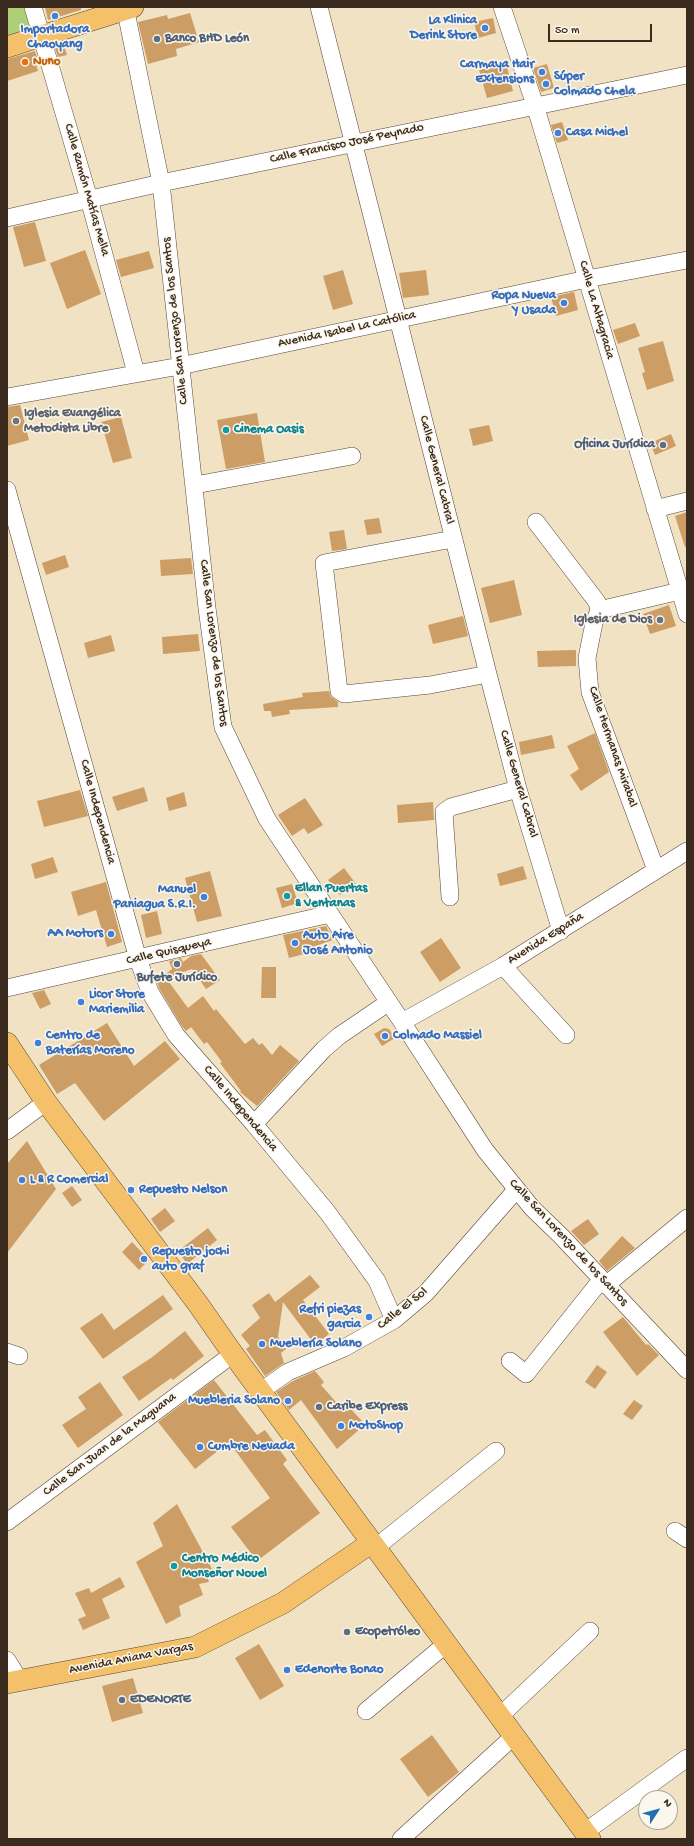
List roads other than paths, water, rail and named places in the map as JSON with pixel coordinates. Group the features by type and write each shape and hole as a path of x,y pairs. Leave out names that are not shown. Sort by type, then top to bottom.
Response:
{"main road":[{"path":"7,47 128,8"},
{"path":"7,1043 46,1102 198,1304 373,1545 588,1836"},
{"name":"Avenida Aniana Vargas","path":"13,1682 195,1647 282,1603 373,1545"}],"street":[{"name":"Calle Ramón Matías Mella","path":"34,7 89,198 136,373"},
{"name":"Calle General Cabral","path":"319,7 453,540 518,789 561,931"},
{"name":"Calle La Altagracia","path":"502,7 535,105 687,614"},
{"name":"Calle San Lorenzo de los Santos","path":"128,8 161,183 180,366 195,484 207,608 223,727 267,819 485,1150 532,1208 561,1236 687,1370"},
{"name":"Calle Francisco José Peynado","path":"7,218 89,198 535,105 687,75"},
{"name":"Avenida Isabel La Católica","path":"7,397 180,366 587,279 687,260"},
{"path":"195,484 352,456"},
{"name":"Calle Independencia","path":"7,490 11,517 138,959 150,992 176,1035 254,1124 328,1213 377,1281 394,1320"},
{"path":"655,509 687,501"},
{"path":"536,522 593,596 599,610 680,592"},
{"path":"453,540 324,563 339,691 344,694 412,687 488,674"},
{"name":"Calle Hermanas Mirabal","path":"599,610 594,623 587,658 590,692 656,870"},
{"path":"450,897 444,812 451,807 518,789"},
{"name":"Avenida España","path":"402,1022 503,966 687,851"},
{"name":"Calle Quisqueya","path":"7,988 330,914"},
{"path":"503,966 566,1035"},
{"path":"254,1124 324,1049 339,1036 388,1002"},
{"path":"7,1131 46,1102"},
{"name":"Calle El Sol","path":"261,1391 288,1372 344,1348 394,1320 426,1292 516,1190"},
{"path":"510,1361 526,1374 604,1282 687,1218"},
{"name":"Calle San Juan de la Maguana","path":"7,1522 233,1354"},
{"path":"373,1545 496,1451"},
{"path":"500,1716 590,1631"},
{"path":"366,1711 446,1644"},
{"path":"7,1660 13,1682"},
{"path":"401,1839 514,1736"},
{"path":"588,1836 687,1758"}],"place":[{"name":"Importadora Chaoyang","path":"55,16"},
{"name":"La Klinica Derink Store","path":"485,28"},
{"name":"Banco BHD León","path":"157,39"},
{"name":"Nuno","path":"25,62"},
{"name":"Carmaya Hair Extensions","path":"542,72"},
{"name":"Súper Colmado Chela","path":"546,84"},
{"name":"Casa Michel","path":"558,133"},
{"name":"Ropa Nueva Y Usada","path":"564,303"},
{"name":"Iglesia Evangélica Metodista Libre","path":"16,421"},
{"name":"Cinema Oasis","path":"226,430"},
{"name":"Oficina Jurídica","path":"663,445"},
{"name":"Iglesia de Dios","path":"660,620"},
{"name":"Ellan Puertas & Ventanas","path":"287,896"},
{"name":"Manuel Paniagua S.R.I.","path":"204,897"},
{"name":"AA Motors","path":"111,934"},
{"name":"Auto Aire José Antonio","path":"295,943"},
{"name":"Bufete Jurídico","path":"177,964"},
{"name":"Licor Store Mariemilia","path":"81,1002"},
{"name":"Colmado Massiel","path":"385,1036"},
{"name":"Centro de Baterías Moreno","path":"38,1043"},
{"name":"L & R Comercial","path":"22,1180"},
{"name":"Repuesto Nelson","path":"131,1190"},
{"name":"Repuesto jochi auto graf","path":"144,1259"},
{"name":"Refri piezas garcia","path":"369,1317"},
{"name":"Mueblería Solano","path":"262,1344"},
{"name":"Muebleria Solano","path":"288,1401"},
{"name":"Caribe Express","path":"319,1407"},
{"name":"MotoShop","path":"341,1426"},
{"name":"Cumbre Nevada","path":"200,1447"},
{"name":"Centro Médico Monseñor Nouel","path":"174,1566"},
{"name":"Ecopetróleo","path":"347,1632"},
{"name":"Edenorte Bonao","path":"287,1670"},
{"name":"EDENORTE","path":"122,1700"}]}
